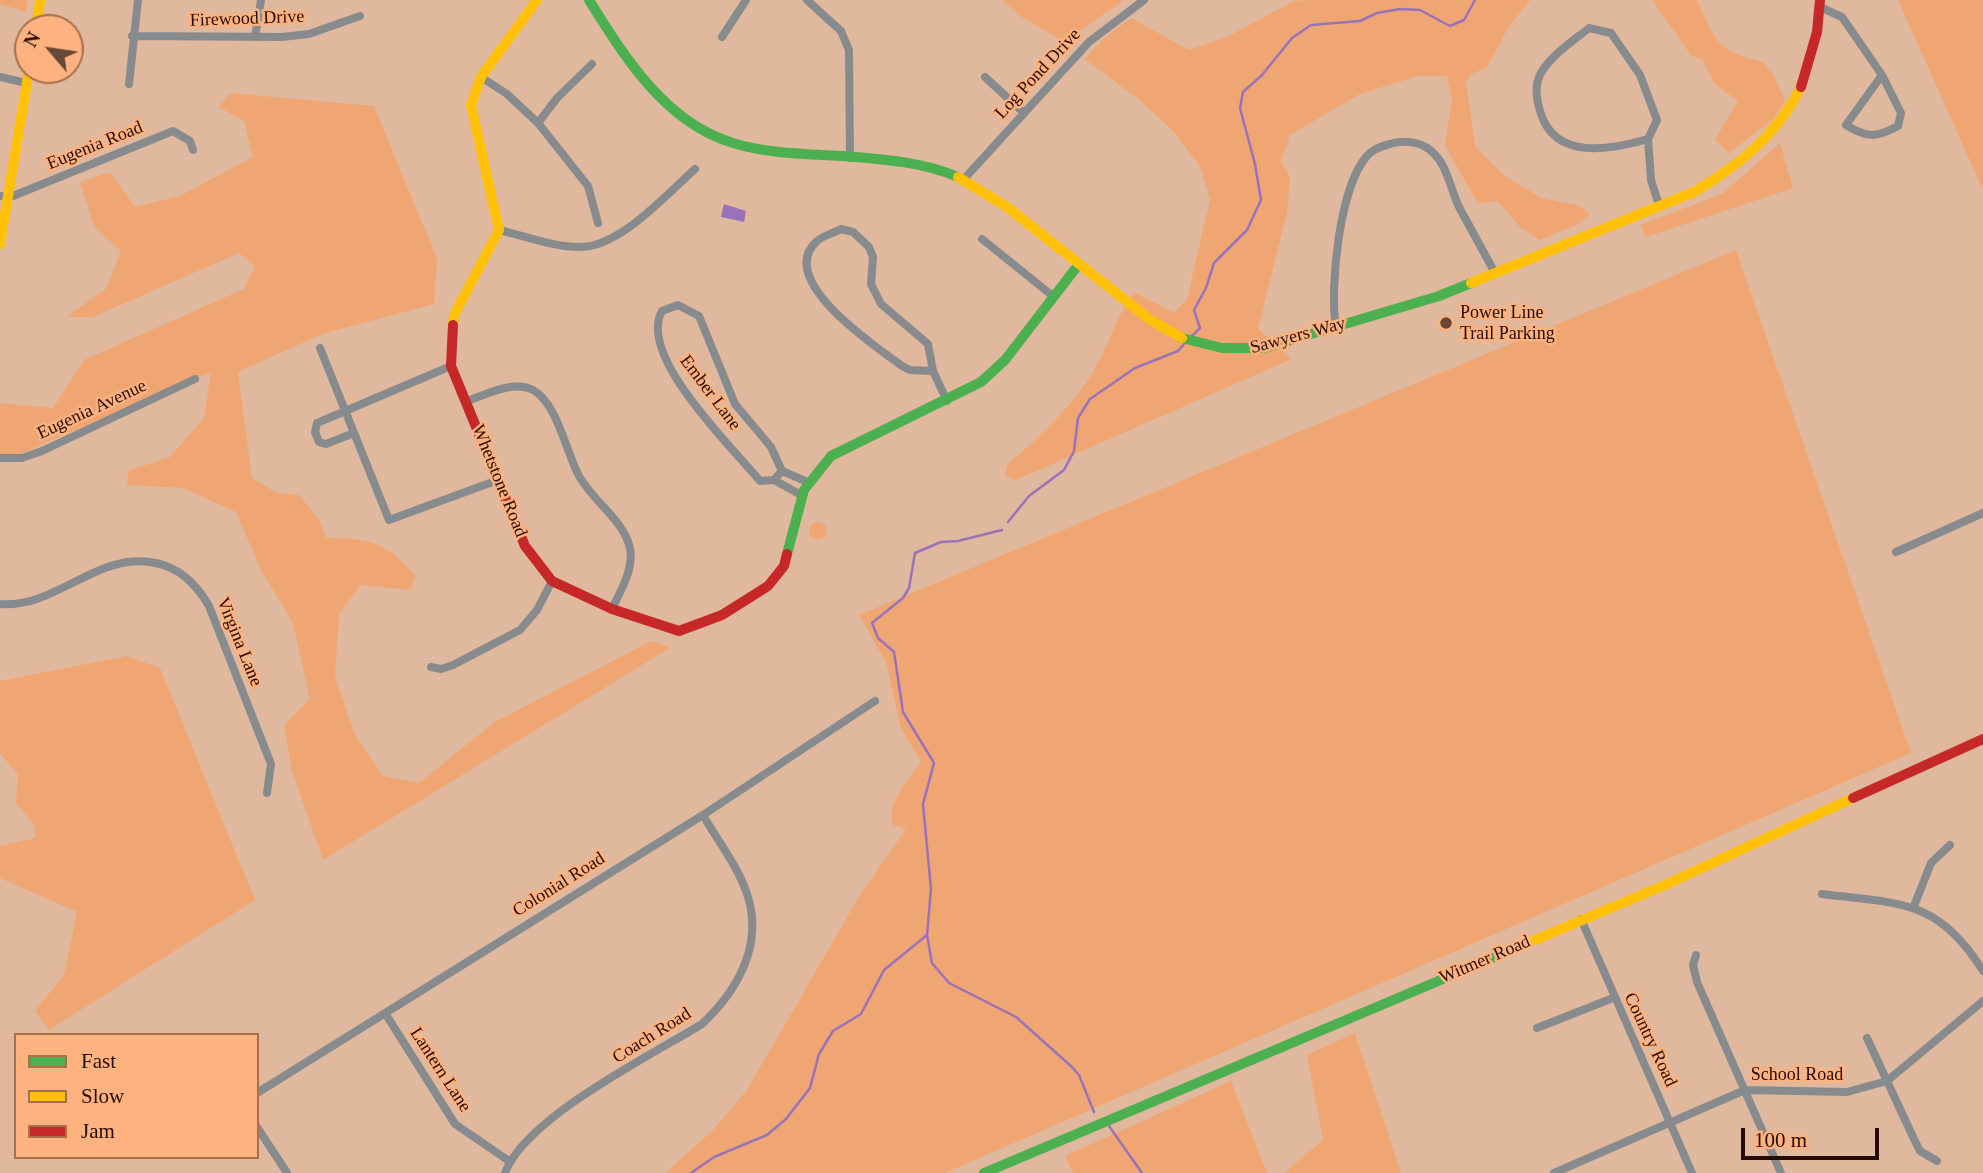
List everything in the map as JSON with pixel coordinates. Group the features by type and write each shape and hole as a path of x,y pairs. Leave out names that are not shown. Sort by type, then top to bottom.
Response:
{"street":[{"path":"129,84 132,36 138,0"},
{"path":"255,37 261,0"},
{"path":"537,0 481,77 471,105 499,230 570,247 598,245 620,234 695,169"},
{"name":"Sawyers Way","path":"589,0 630,66 652,92 720,139 761,149 908,164 964,179 995,199 1161,328 1200,345 1244,350 1264,348 1439,296 1726,175 1768,139 1791,107 1807,72 1820,4"},
{"path":"722,37 746,0"},
{"path":"807,0 841,31 849,50 850,158"},
{"name":"Log Pond Drive","path":"964,179 1088,42 1144,0"},
{"path":"1820,4 1842,17 1882,75 1901,113 1898,127 1878,137 1864,136 1846,125 1882,75"},
{"name":"Firewood Drive","path":"132,36 255,37 309,34 360,16"},
{"path":"1648,139 1594,149 1577,148 1547,130 1537,100 1539,78 1545,67 1589,28 1611,33 1640,75 1656,109 1657,120 1648,139 1651,180 1659,205"},
{"path":"538,123 563,91 592,64"},
{"path":"481,77 507,94 538,123 588,186 597,223"},
{"path":"985,77 1023,113"},
{"path":"0,244 4,197 26,84"},
{"name":"Eugenia Road","path":"4,197 173,131 190,141 193,150"},
{"path":"1336,327 1332,302 1333,281 1351,182 1368,154 1381,146 1399,141 1416,143 1429,149 1439,159 1458,204 1495,273"},
{"path":"933,371 910,370 902,366 824,303 813,285 808,268 810,253 817,241 841,229 863,238 873,257 871,284 881,304 928,344 933,371 947,401"},
{"name":"Whetstone Road","path":"499,230 454,316 451,366 525,546 552,580 612,609 660,627 679,631 722,615 777,577 783,566 803,496 831,456 981,382 1006,360 1079,264"},
{"path":"982,239 1054,297"},
{"name":"Ember Lane","path":"782,471 771,447 735,404 699,316 678,305 662,311 656,321 657,341 690,399 760,481 774,480 803,496"},
{"path":"320,348 389,520 498,480"},
{"path":"354,433 326,444 319,442 315,432 317,423 451,366"},
{"name":"Eugenia Avenue","path":"0,458 22,458 42,451 195,379"},
{"path":"467,401 515,385 534,391 546,401 577,472 618,526 630,549 631,565 612,609"},
{"path":"774,480 782,471 810,483"},
{"path":"1896,552 1983,513"},
{"name":"Virgina Lane","path":"0,604 22,603 122,561 151,562 181,573 203,596 271,764 267,793"},
{"path":"431,667 441,669 453,665 520,630 537,610 552,580"},
{"name":"Colonial Road","path":"259,1092 703,815 875,701"},
{"name":"Witmer Road","path":"984,1173 1667,884 1983,739"},
{"name":"Coach Road","path":"505,1173 509,1161 522,1142 544,1122 702,1024 719,1007 738,980 751,944 748,895 703,815"},
{"path":"1914,906 1931,863 1950,845"},
{"path":"1822,894 1914,906 1957,936 1983,971"},
{"name":"Country Road","path":"1581,919 1613,998 1692,1173"},
{"path":"1696,955 1693,965 1697,982 1781,1173"},
{"path":"1537,1028 1613,998"},
{"name":"School Road","path":"1554,1173 1745,1090 1847,1092 1887,1081 1983,1001"},
{"name":"Lantern Lane","path":"385,1013 455,1124 509,1161"},
{"path":"1867,1038 1920,1152 1937,1161"},
{"path":"259,1130 287,1173"}],"shaded area":[{"path":"0,0 28,0 26,12 0,4"},
{"path":"1002,0 1124,0 1064,42 1022,17"},
{"path":"1530,0 1508,28 1487,67 1472,74 1466,82 1475,146 1504,175 1541,198 1580,206 1590,214 1577,225 1540,240 1520,227 1498,201 1478,204 1445,145 1452,100 1447,76 1417,76 1360,94 1290,135 1281,161 1290,178 1287,212 1258,329 1292,359 1016,480 1005,476 1007,465 1049,426 1086,383 1134,292 1174,313 1187,299 1210,200 1200,166 1175,133 1141,101 1085,59 1104,38 1131,18 1189,50 1229,36 1292,2"},
{"path":"1652,0 1697,0 1720,43 1736,54 1763,62 1775,78 1785,101 1772,120 1729,153 1715,140 1738,101 1715,84 1702,59 1691,55"},
{"path":"1898,0 1983,0 1983,190"},
{"path":"230,93 374,106 437,259 434,304 322,334 238,372 252,478 277,493 299,495 320,521 326,538 355,539 376,544 395,556 416,576 410,590 361,585 339,614 335,677 355,735 383,776 419,783 495,722 651,641 670,648 323,860 292,771 284,725 310,699 293,623 261,570 236,512 183,488 127,485 128,471 170,457 204,418 211,372 11,458 0,456 0,403 53,408 84,360 244,289 255,266 239,253 93,317 66,317 107,288 121,251 94,227 80,182 110,172 135,207 180,196 253,157 244,121 219,107"},
{"path":"1780,143 1793,188 1646,237 1640,225 1722,194"},
{"path":"724,204 746,211 744,222 721,217"},
{"path":"1736,250 1911,753 945,1173 665,1173 712,1131 747,1090 860,895 906,829 893,825 893,807 921,761 901,729 886,662 859,615"},
{"path":"814,522 822,522 827,531 825,538 814,540 809,535 809,527"},
{"path":"127,656 160,668 255,900 49,1030 35,1011 64,975 77,912 0,878 0,846 36,838 34,824 16,804 18,775 0,753 0,681"},
{"path":"1355,1033 1401,1173 1284,1173 1323,1140 1307,1055"},
{"path":"1231,1081 1267,1173 1073,1173 1065,1156"}],"waterway":[{"path":"1190,338 1200,328 1194,310 1206,288 1214,263 1247,230 1261,200 1255,164 1240,108 1243,92 1262,75 1292,38 1311,25 1360,21 1377,13 1400,9 1420,10 1450,26 1464,20 1475,0"},
{"path":"1008,522 1029,496 1064,470 1074,451 1078,418 1090,399 1135,368 1178,351 1185,343"},
{"path":"1002,530 958,541 941,542 915,553 909,588 903,598 872,623 878,638 894,652 903,712 934,763 923,804 931,889 927,935 932,963 949,983 1016,1017 1072,1067 1079,1075 1094,1112"},
{"path":"691,1173 714,1157 767,1135 786,1119 810,1088 819,1054 833,1031 861,1014 884,970 927,935"},
{"path":"1109,1126 1142,1173"}],"traffic: fast":[{"path":"589,0 632,65 649,85 667,104 709,133 733,143 760,149 902,162 958,177"},
{"path":"787,554 804,490 831,456 981,382 1005,360 1079,264"},
{"path":"1182,338 1222,348 1264,348 1439,296 1471,283"},
{"path":"984,1173 1521,946"}],"traffic: slow":[{"path":"38,14 40,0"},
{"path":"453,325 454,315 499,230 471,105 481,77 537,0"},
{"path":"0,244 27,84"},
{"path":"1471,283 1694,192 1741,160 1755,147 1780,120 1801,87"},
{"path":"958,177 1007,207 1149,319 1182,338"},
{"path":"1521,946 1667,884 1853,798"}],"traffic: jam":[{"path":"1801,87 1817,32 1820,0"},
{"path":"453,325 451,366 525,546 552,581 612,609 679,631 722,615 768,586 784,566 787,554"},
{"path":"1853,798 1983,739"}],"place":[{"name":"Power Line Trail Parking","path":"1446,323"}]}
